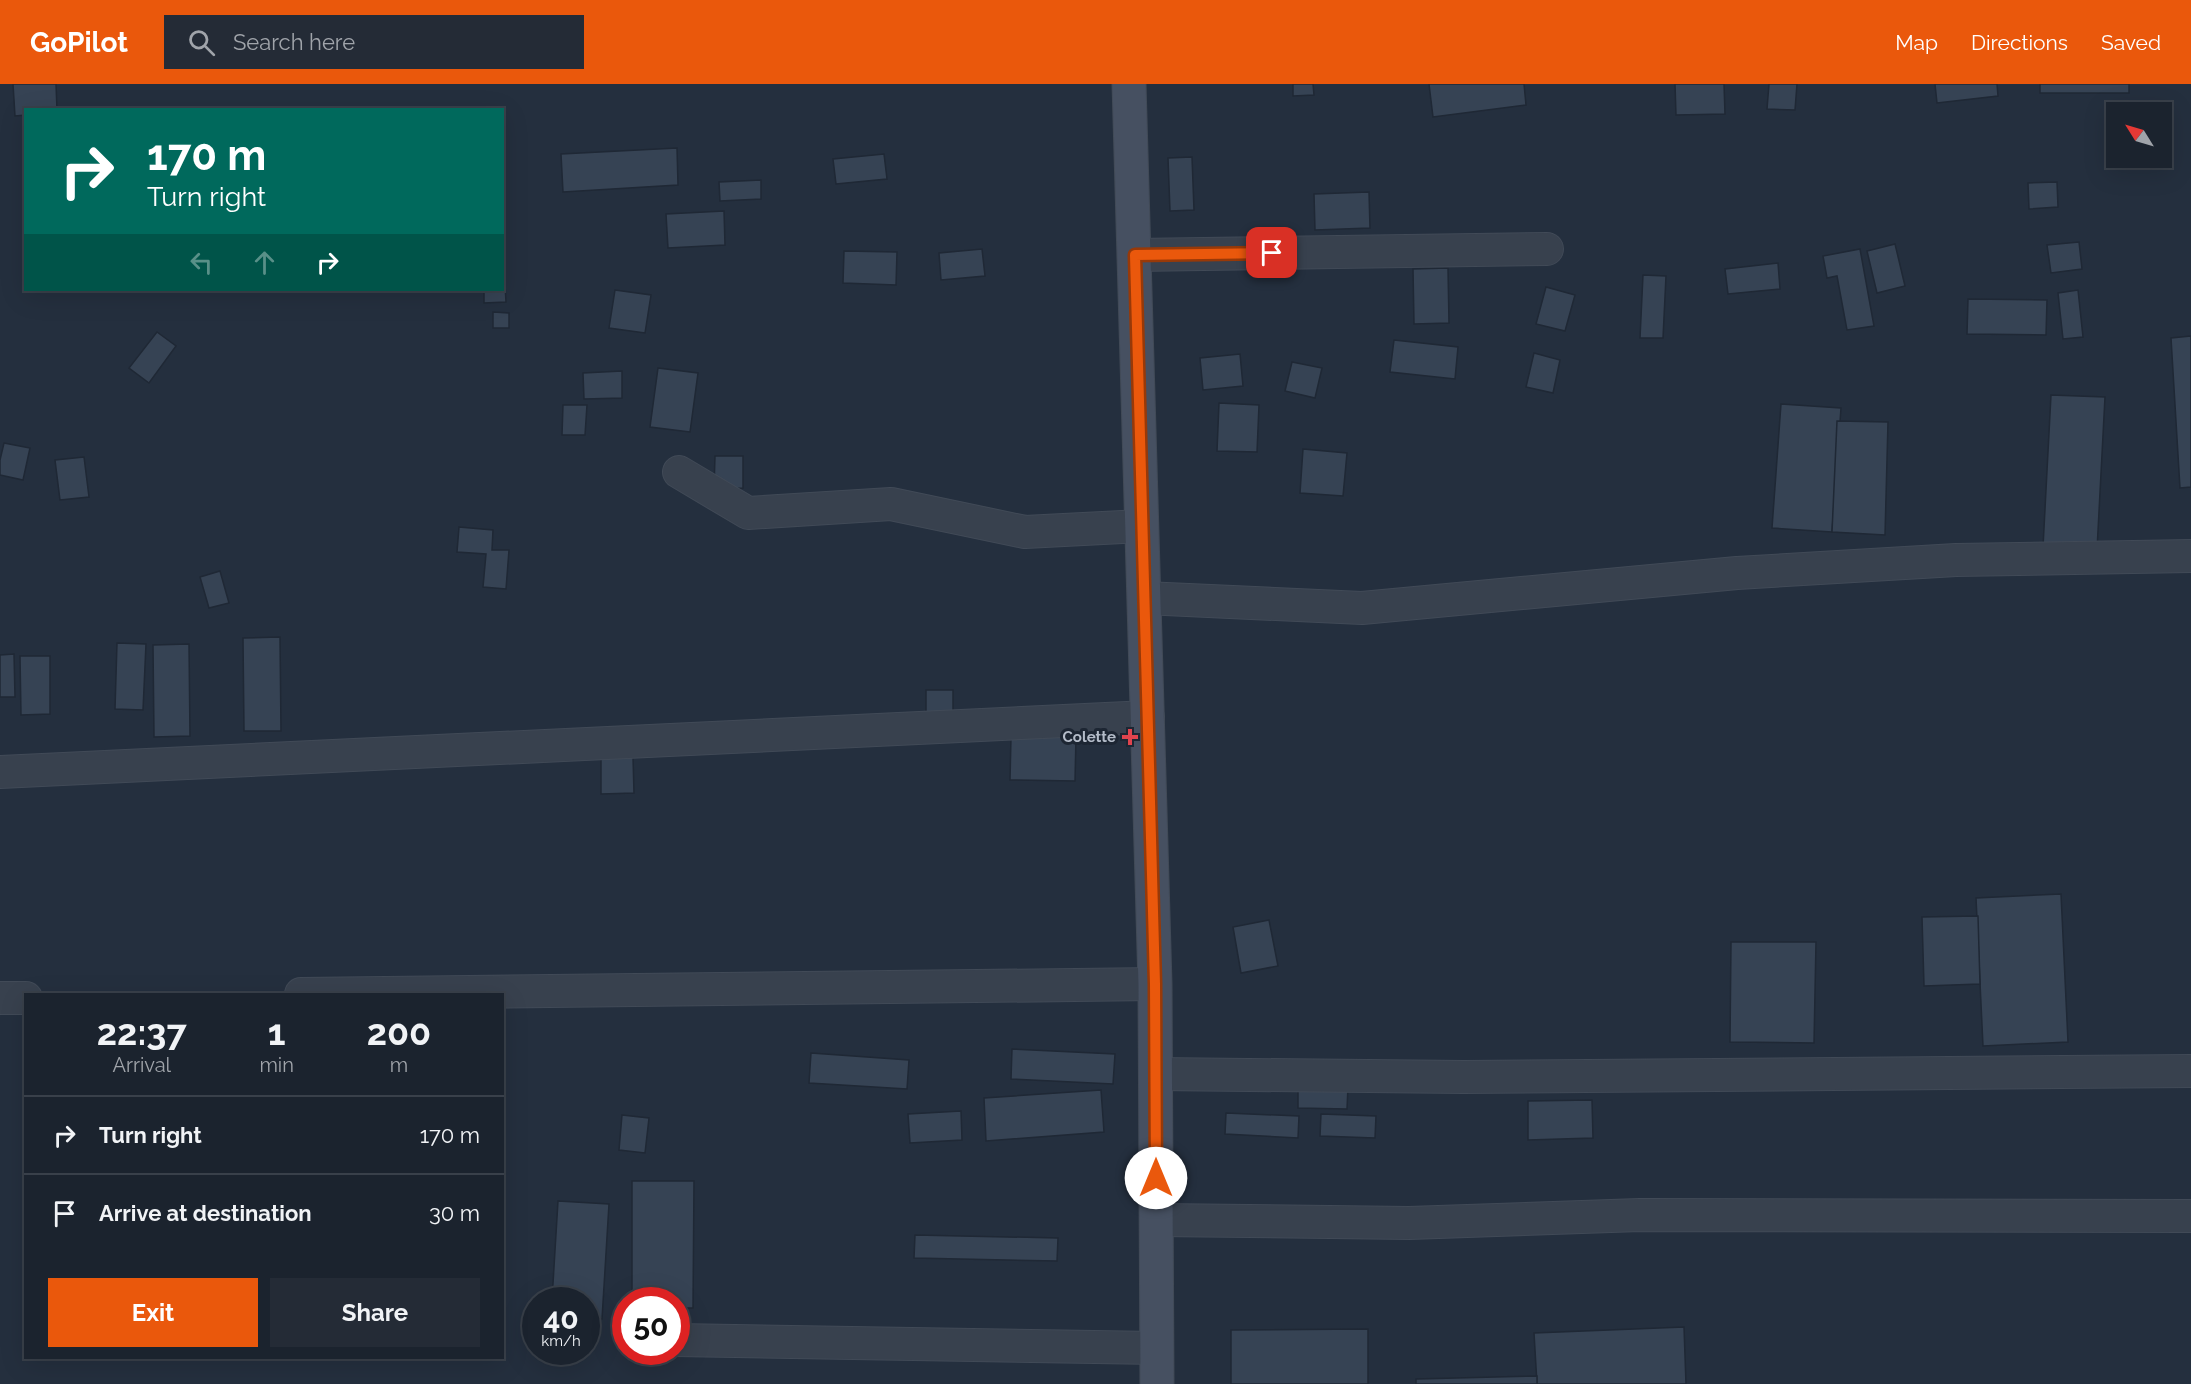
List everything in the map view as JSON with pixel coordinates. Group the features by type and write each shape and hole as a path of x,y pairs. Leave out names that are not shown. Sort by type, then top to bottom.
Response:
{"main road":[{"path":"1129,84 1155,984 1157,1384"}],"street":[{"path":"1135,255 1547,249"},
{"path":"679,472 748,513 891,504 1026,532 1142,526"},
{"path":"1144,598 1362,608 1749,572 1956,560 2191,556"},
{"path":"0,772 1148,717"},
{"path":"386,993 1155,984"},
{"path":"0,998 24,998"},
{"path":"1156,1074 1476,1077 2191,1071"},
{"path":"1157,1220 1409,1223 1640,1215 2191,1216"},
{"path":"690,1340 1157,1348"}],"building":[{"path":"13,84 56,84 57,108 24,108 24,115 15,116"},
{"path":"1293,84 1313,84 1314,95 1293,96"},
{"path":"1429,84 1524,84 1526,105 1433,117"},
{"path":"1675,84 1724,84 1725,114 1676,115"},
{"path":"1769,84 1797,84 1795,110 1767,109"},
{"path":"1935,84 1997,84 1998,96 1937,103"},
{"path":"2040,84 2129,84 2129,93 2040,93"},
{"path":"677,148 678,185 563,192 561,154"},
{"path":"884,154 887,179 836,184 833,159"},
{"path":"1192,157 1194,210 1170,211 1168,158"},
{"path":"761,180 761,199 720,201 719,182"},
{"path":"2057,182 2058,207 2029,209 2028,183"},
{"path":"1369,192 1370,228 1315,230 1314,194"},
{"path":"724,211 725,245 668,248 666,214"},
{"path":"2079,242 2082,269 2051,273 2047,245"},
{"path":"1895,244 1905,286 1877,293 1867,251"},
{"path":"982,249 985,276 941,280 939,253"},
{"path":"1860,249 1874,326 1847,330 1837,276 1827,278 1823,256"},
{"path":"844,251 897,252 896,285 843,283"},
{"path":"1778,263 1780,289 1728,294 1725,269"},
{"path":"1448,268 1449,323 1414,324 1413,269"},
{"path":"1643,275 1666,276 1663,338 1640,338"},
{"path":"505,285 506,302 484,303 484,291 504,291"},
{"path":"1546,287 1575,295 1565,331 1536,324"},
{"path":"615,290 651,295 645,333 609,328"},
{"path":"2078,290 2083,337 2063,339 2058,293"},
{"path":"1968,299 2047,300 2046,335 1967,334"},
{"path":"493,312 509,313 509,328 493,328"},
{"path":"157,332 176,346 149,383 129,368"},
{"path":"2191,336 2191,487 2180,488 2171,338"},
{"path":"1394,340 1458,347 1455,379 1390,372"},
{"path":"1534,353 1560,360 1553,393 1526,387"},
{"path":"1240,354 1243,386 1203,390 1200,358"},
{"path":"1292,362 1322,368 1315,398 1285,391"},
{"path":"658,368 698,373 690,432 650,427"},
{"path":"622,371 622,398 584,399 583,373"},
{"path":"2051,395 2105,397 2097,550 2043,547"},
{"path":"1219,403 1259,405 1257,452 1217,451"},
{"path":"1781,404 1841,408 1832,532 1772,528"},
{"path":"563,405 587,405 585,435 562,435"},
{"path":"1837,421 1888,422 1885,535 1832,532"},
{"path":"4,443 30,448 23,480 0,475 0,460"},
{"path":"1303,449 1347,453 1343,496 1300,493"},
{"path":"715,456 743,456 743,488 714,489"},
{"path":"84,457 89,497 60,500 55,460"},
{"path":"459,527 493,530 492,550 509,550 506,589 483,587 486,554 457,552"},
{"path":"220,571 229,603 209,608 200,577"},
{"path":"280,637 281,731 244,731 243,638"},
{"path":"117,643 146,644 143,710 115,709"},
{"path":"189,644 190,736 154,737 153,645"},
{"path":"14,654 15,697 0,697 0,655"},
{"path":"20,656 50,656 50,714 21,715"},
{"path":"926,690 953,690 953,715 926,715"},
{"path":"1011,737 1076,737 1075,781 1010,780"},
{"path":"601,757 633,757 634,793 601,794"},
{"path":"2061,894 2068,1042 1983,1046 1976,898"},
{"path":"1978,916 1980,984 1924,986 1922,917"},
{"path":"1269,920 1278,966 1241,973 1233,927"},
{"path":"1731,942 1816,942 1814,1043 1730,1042"},
{"path":"1012,1049 1115,1054 1113,1084 1011,1079"},
{"path":"811,1053 909,1060 907,1089 809,1083"},
{"path":"1298,1087 1348,1087 1347,1109 1298,1108"},
{"path":"1101,1090 1104,1132 986,1141 984,1098"},
{"path":"1592,1100 1593,1138 1528,1140 1528,1101"},
{"path":"961,1111 962,1140 910,1143 908,1114"},
{"path":"1226,1113 1299,1116 1298,1138 1225,1134"},
{"path":"1321,1114 1376,1116 1375,1138 1320,1136"},
{"path":"622,1115 649,1118 645,1153 619,1150"},
{"path":"632,1181 694,1181 693,1308 690,1308 690,1287 632,1287"},
{"path":"558,1201 609,1204 602,1319 600,1319 600,1287 553,1287"},
{"path":"915,1235 1058,1238 1057,1261 914,1258"},
{"path":"1684,1327 1686,1384 1537,1384 1534,1333"},
{"path":"1368,1329 1368,1384 1231,1384 1231,1330"},
{"path":"1537,1376 1537,1384 1416,1384 1416,1379"}],"place":[{"name":"Colette","path":"1130,737"}],"route":[{"path":"1156,1178 1155,984 1135,255 1272,253"}]}
